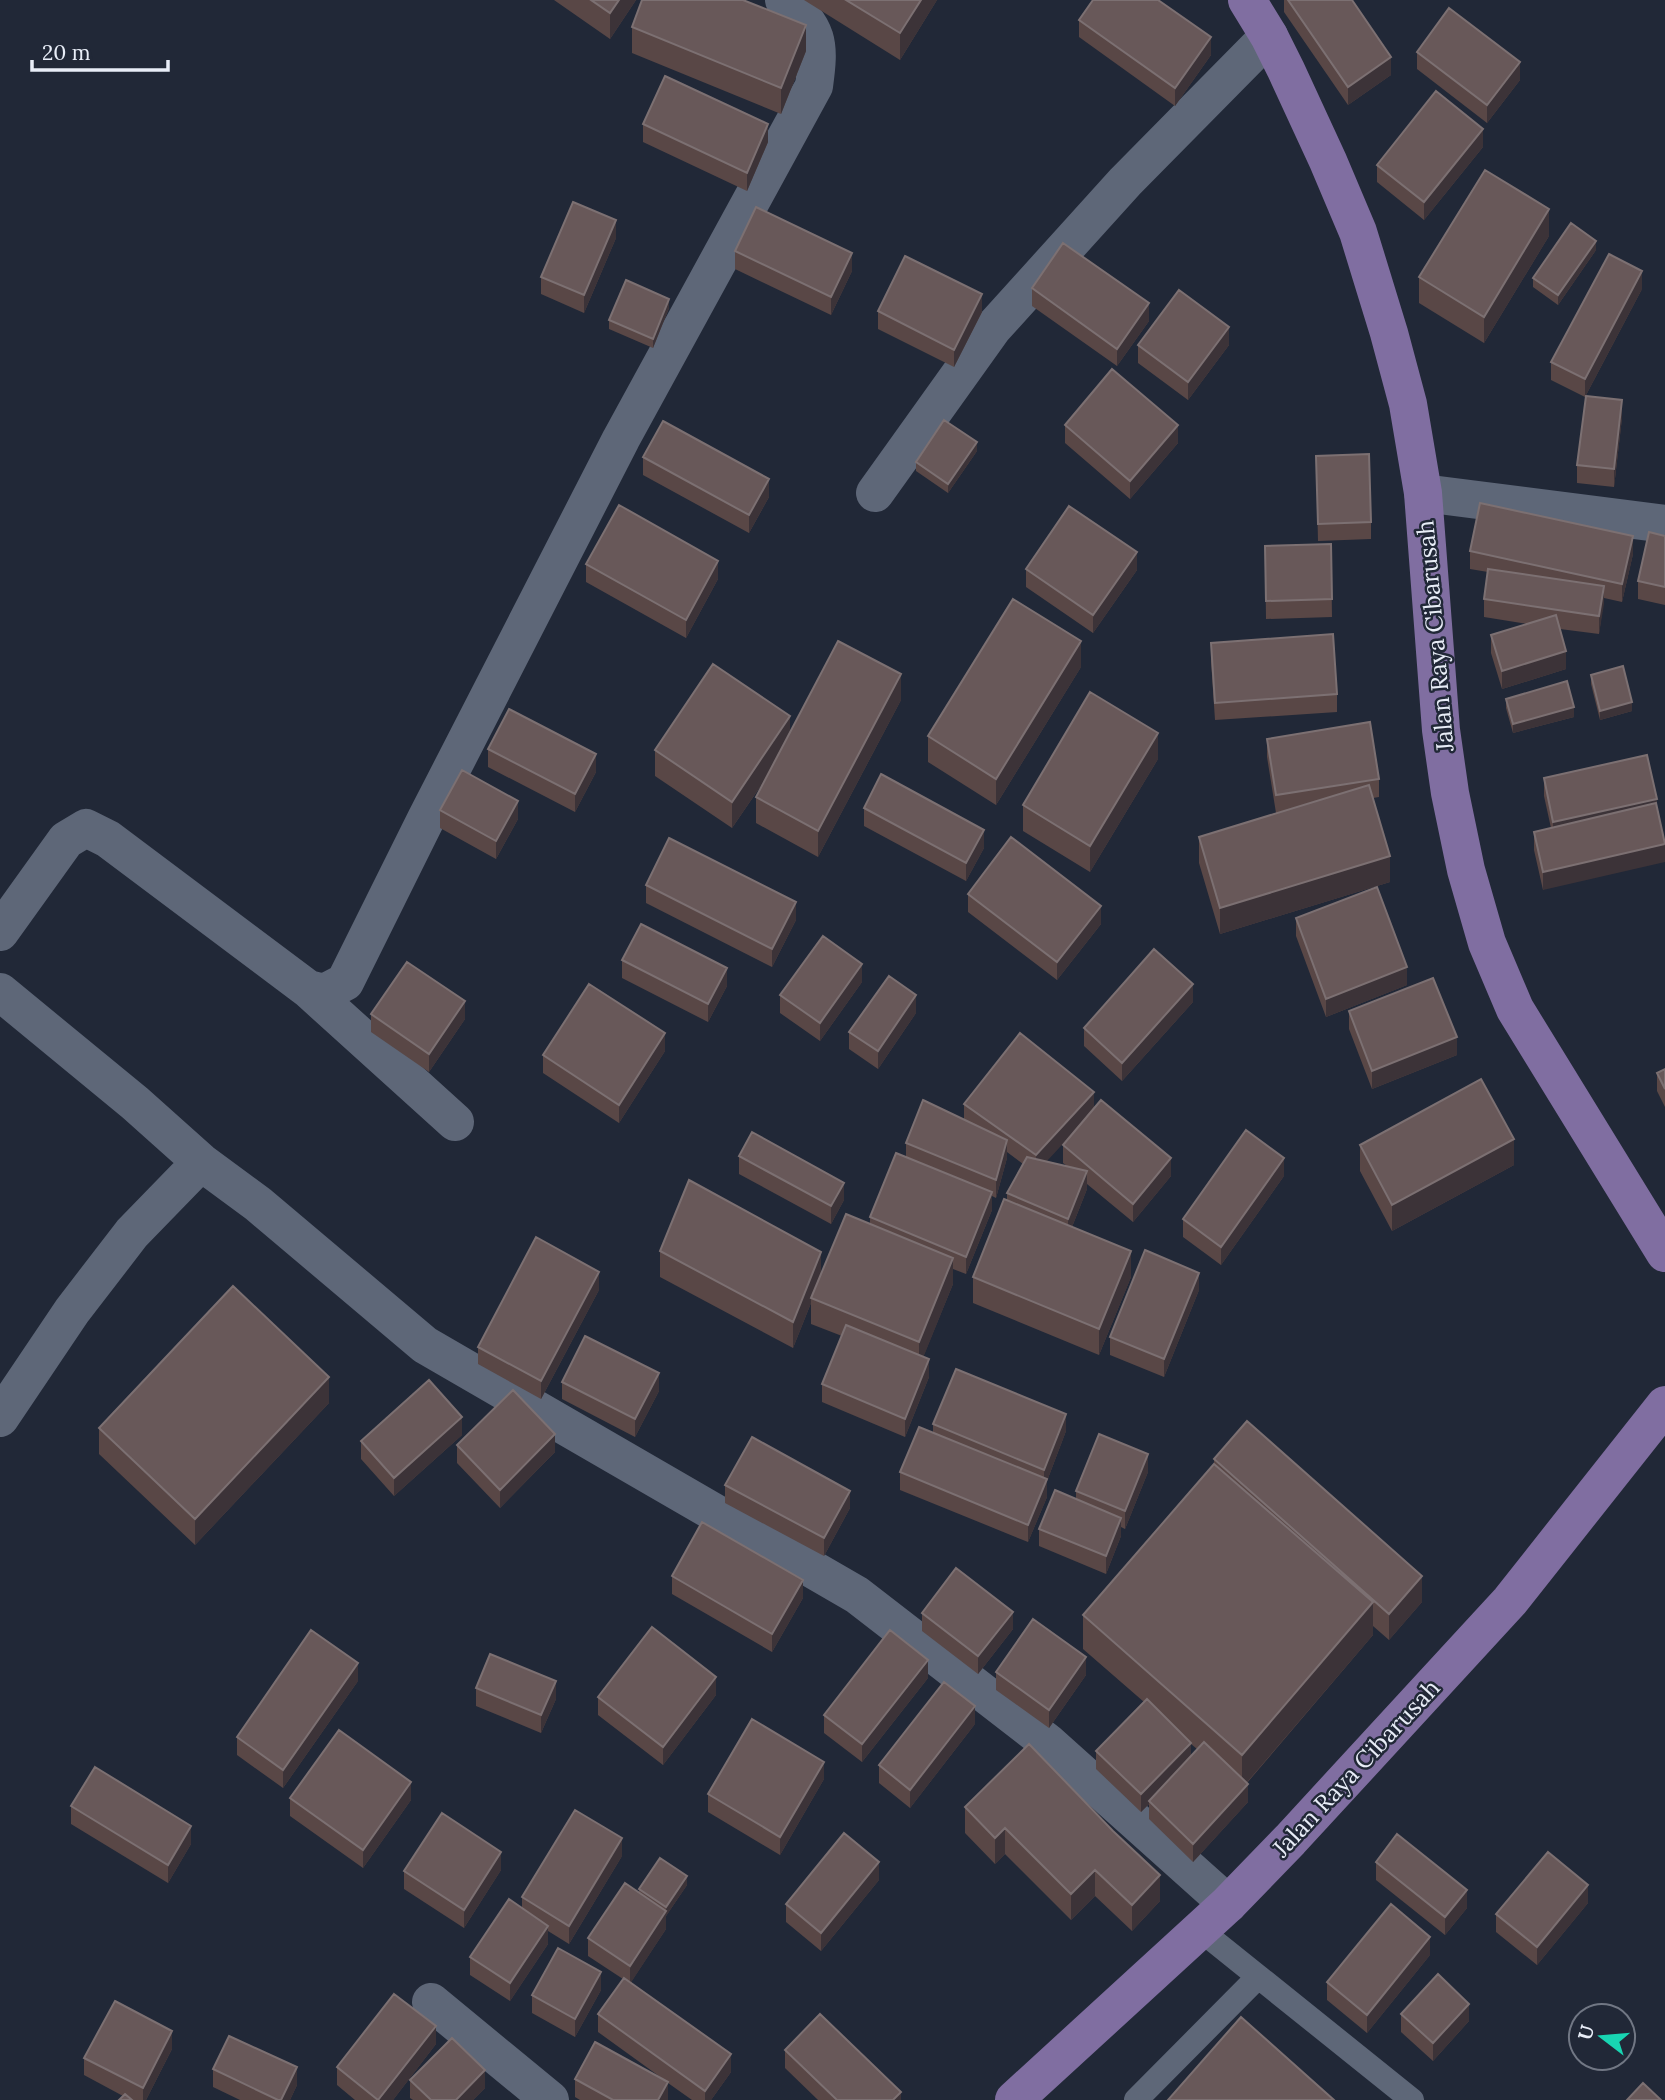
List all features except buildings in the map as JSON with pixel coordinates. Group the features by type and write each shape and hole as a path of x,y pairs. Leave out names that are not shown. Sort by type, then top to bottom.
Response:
{"main road":[{"name":"Jalan Raya Cibarusah","path":"1247,0 1269,36 1328,160 1358,232 1408,404 1423,494 1441,730 1450,793 1464,857 1488,943 1515,1009 1665,1253"},
{"name":"Jalan Raya Cibarusah","path":"1014,2100 1228,1904 1290,1840 1510,1601 1665,1405"}],"street":[{"path":"308,989 324,993 345,982 621,439 814,86 818,57 816,41 804,17 784,0"},
{"path":"875,493 993,328 1125,182 1269,36"},
{"path":"1423,494 1665,524"},
{"path":"0,932 66,840 86,828 108,839 308,989 455,1122"},
{"path":"0,992 135,1103 201,1162 258,1204 425,1345 858,1595 1047,1742 1228,1904"},
{"path":"0,1419 72,1311 132,1233 201,1162"},
{"path":"431,2002 550,2100"}],"lane":[{"path":"1199,1929 1412,2100"},
{"path":"1136,2100 1258,1977"}]}
